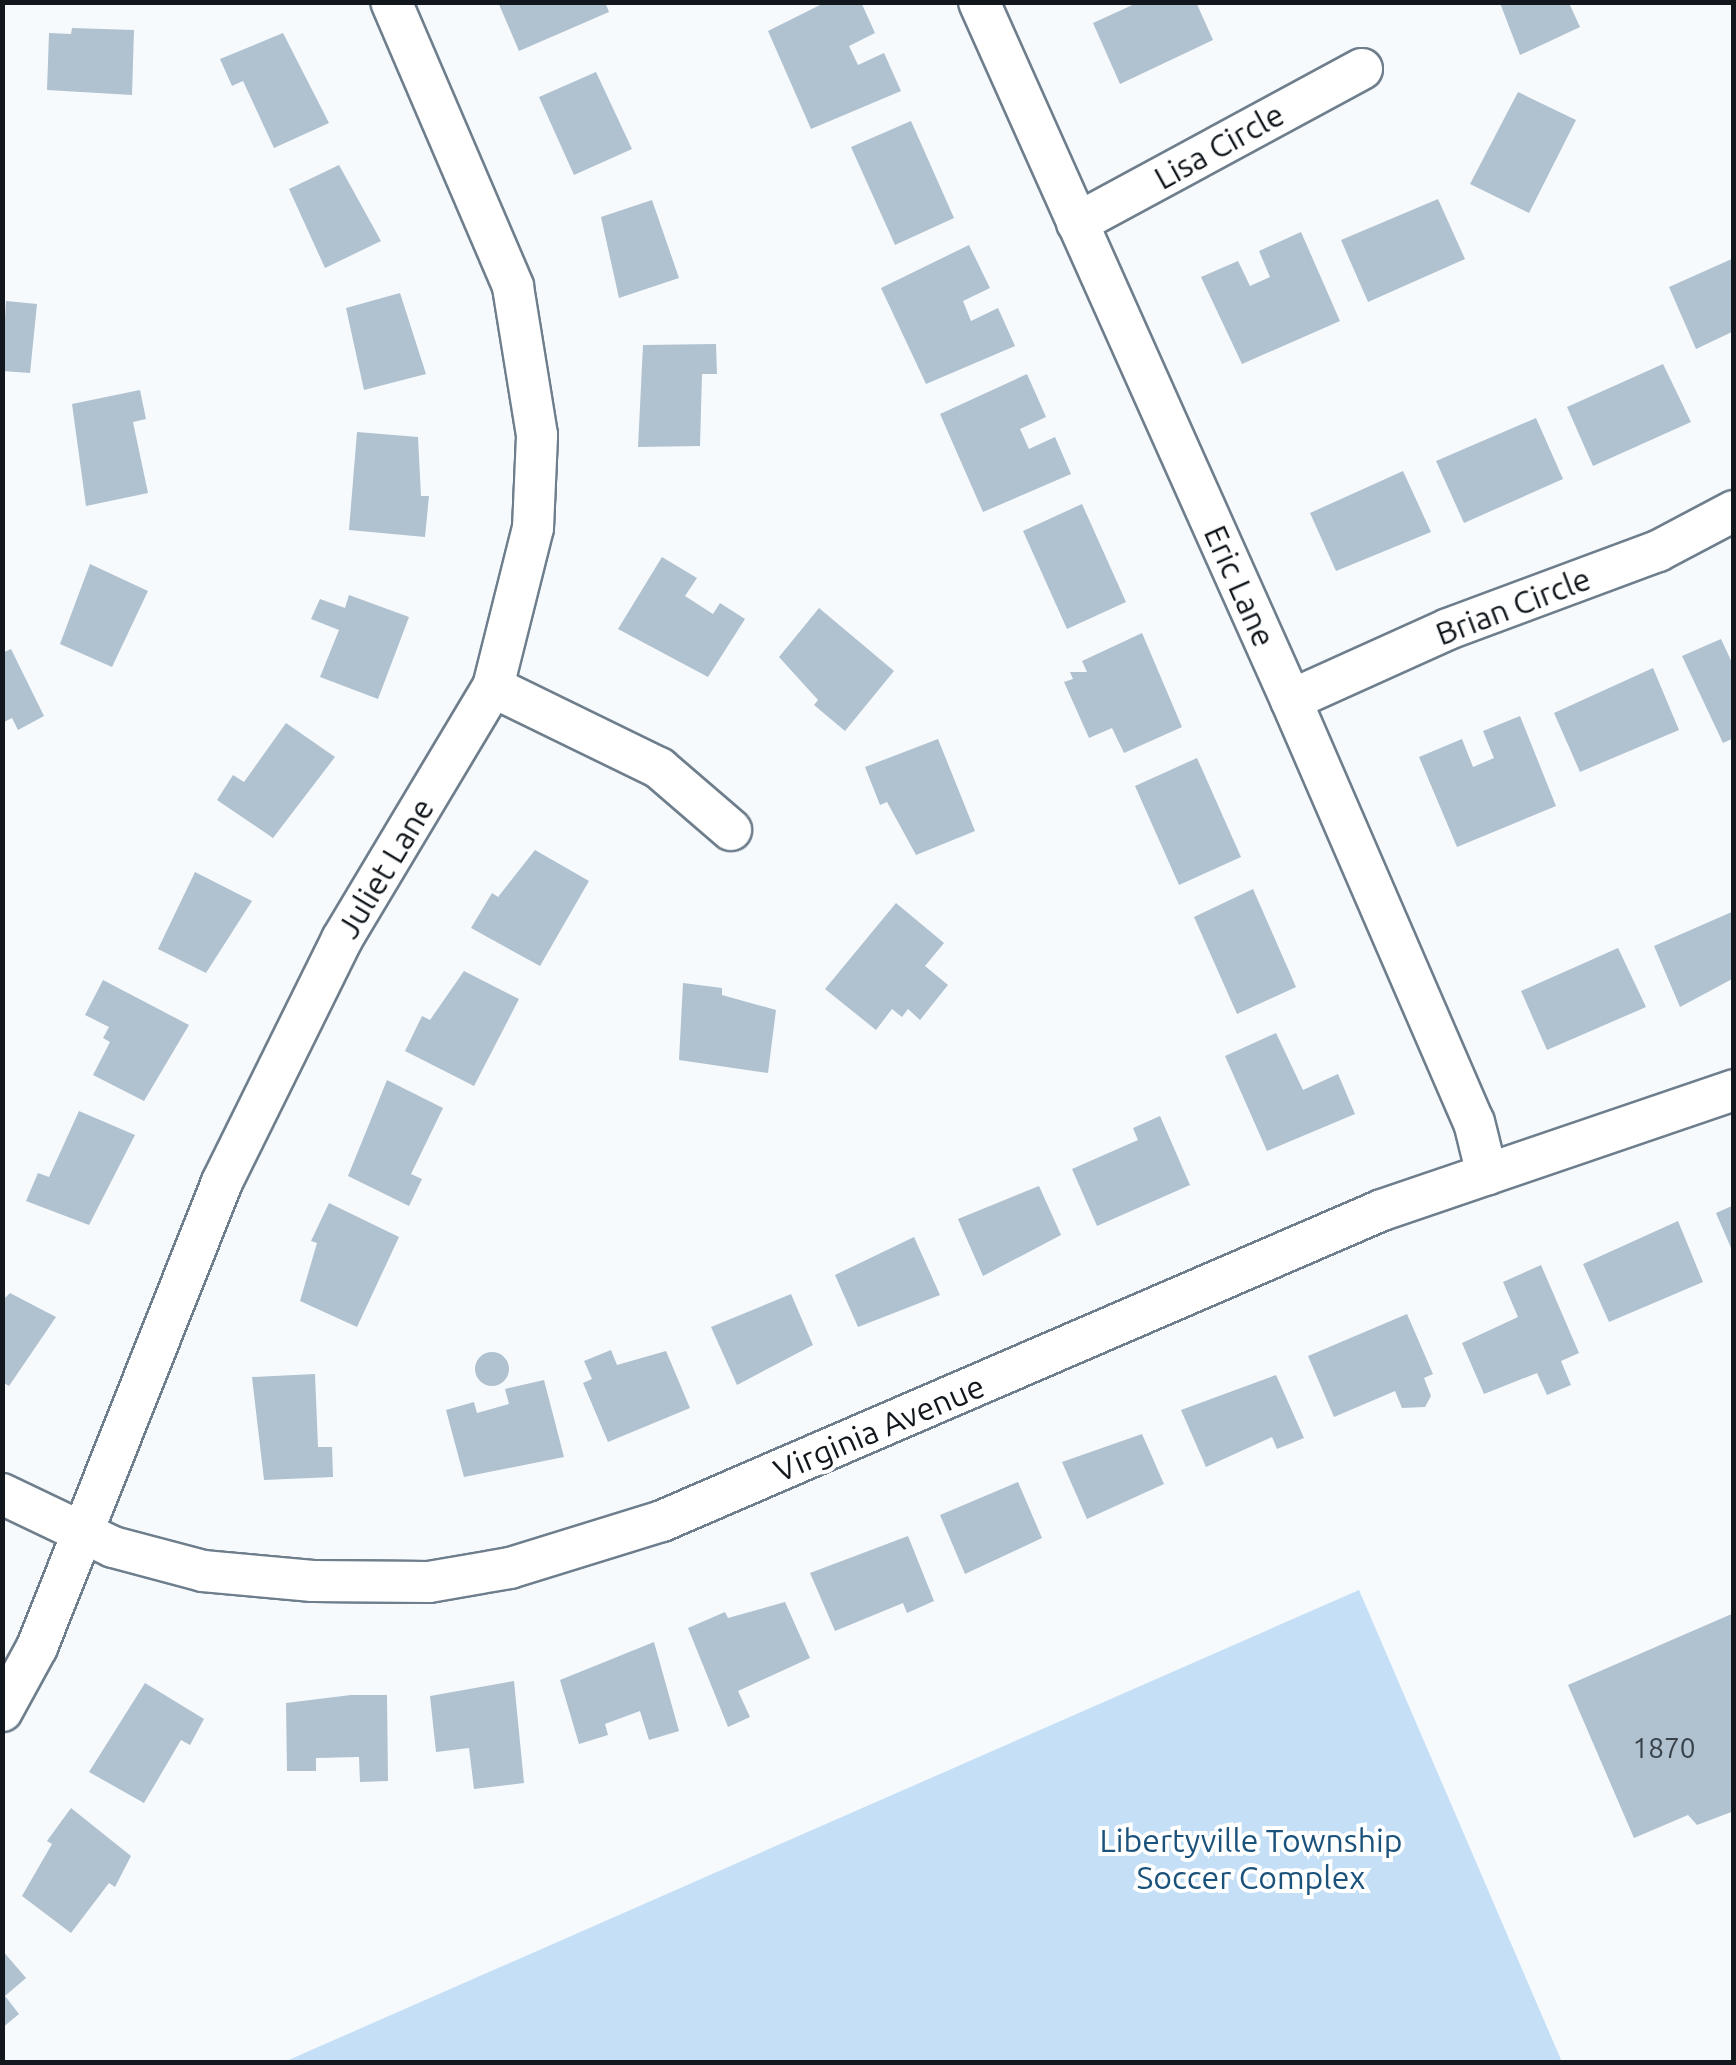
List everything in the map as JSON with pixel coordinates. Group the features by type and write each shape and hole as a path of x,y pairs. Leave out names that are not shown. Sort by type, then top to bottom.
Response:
{"street":[{"name":"Juliet Lane","path":"2,1711 82,1533 222,1182 342,938 494,687 533,528 537,435 528,353 513,286 391,2"},
{"name":"Eric Lane","path":"979,2 1291,700 1474,1122 1486,1174"},
{"name":"Lisa Circle","path":"1077,224 1362,70"},
{"name":"Brian Circle","path":"1291,700 1448,630 1658,551 1734,511"},
{"path":"494,687 659,768 731,830"},
{"name":"Virginia Avenue","path":"2,1494 82,1533 203,1570 313,1581 429,1582 584,1550 1382,1210 1734,1090"}],"green space":[{"name":"Libertyville Township Soccer Complex","path":"1359,1590 1562,2062 284,2062"}],"building":[{"path":"498,2 605,2 609,12 519,51"},
{"path":"826,2 861,2 875,33 849,46 858,65 884,53 901,91 811,129 768,31"},
{"path":"1139,2 1196,2 1213,40 1120,84 1093,23"},
{"path":"1500,3 1569,3 1580,27 1520,55"},
{"path":"72,28 134,30 132,95 47,90 49,33 71,34"},
{"path":"283,33 329,123 274,148 243,81 232,86 220,59"},
{"path":"596,72 632,149 574,175 539,97"},
{"path":"1518,92 1576,120 1529,213 1470,184"},
{"path":"911,121 954,218 895,245 851,147"},
{"path":"339,165 381,241 325,268 289,189"},
{"path":"1438,199 1465,259 1368,302 1341,240"},
{"path":"652,200 679,278 619,298 601,217"},
{"path":"1301,232 1340,321 1242,364 1201,277 1238,261 1250,286 1270,277 1259,251"},
{"path":"969,245 990,288 963,301 971,321 998,308 1015,346 926,384 881,288"},
{"path":"1734,258 1734,331 1696,349 1669,287"},
{"path":"400,293 426,374 364,390 346,308"},
{"path":"6,301 37,304 30,373 2,371"},
{"path":"716,344 717,374 702,374 700,446 638,447 643,345"},
{"path":"1663,364 1691,422 1593,466 1567,407"},
{"path":"1027,374 1046,417 1020,429 1029,449 1055,437 1071,474 983,512 940,414"},
{"path":"140,390 146,419 133,422 148,493 86,506 72,404"},
{"path":"1536,418 1563,479 1464,523 1436,461"},
{"path":"357,432 418,437 421,496 429,496 425,537 349,530"},
{"path":"1403,471 1431,532 1336,571 1310,513"},
{"path":"1082,504 1126,602 1067,629 1023,531"},
{"path":"662,557 697,578 685,596 713,614 720,603 745,619 708,677 618,629"},
{"path":"90,564 148,591 112,667 60,644"},
{"path":"349,595 409,617 378,699 320,677 339,630 311,619 320,599 345,608"},
{"path":"819,608 894,671 845,731 814,705 818,700 779,657"},
{"path":"1142,633 1182,727 1124,753 1112,728 1089,738 1064,682 1073,679 1070,672 1087,672 1082,661"},
{"path":"1721,639 1734,667 1734,738 1723,743 1682,656"},
{"path":"11,649 44,716 18,730 12,718 2,723 2,653"},
{"path":"1653,668 1679,730 1580,772 1554,713"},
{"path":"1520,716 1556,806 1457,847 1419,757 1462,739 1473,767 1494,758 1483,731"},
{"path":"286,723 335,757 273,838 217,800 233,775 244,782"},
{"path":"938,739 975,831 916,855 887,802 880,805 865,767"},
{"path":"1197,758 1241,857 1179,885 1135,786"},
{"path":"535,850 589,881 540,966 471,928 492,893 498,897"},
{"path":"195,872 252,901 206,973 158,949"},
{"path":"1253,889 1296,987 1237,1014 1194,917"},
{"path":"896,903 944,943 925,966 948,985 920,1020 908,1009 902,1017 892,1009 876,1030 825,989"},
{"path":"1734,911 1734,978 1680,1007 1654,946"},
{"path":"1618,948 1646,1007 1547,1050 1521,991"},
{"path":"464,971 519,999 474,1086 405,1051 422,1016 430,1020"},
{"path":"103,980 189,1025 144,1101 93,1075 110,1042 103,1038 109,1027 85,1015"},
{"path":"683,983 722,988 722,995 776,1010 768,1073 679,1060"},
{"path":"1276,1033 1303,1090 1338,1074 1355,1114 1267,1151 1225,1056"},
{"path":"387,1080 443,1108 411,1174 422,1179 409,1206 348,1176"},
{"path":"79,1111 135,1135 89,1225 26,1201 38,1173 49,1177"},
{"path":"1160,1116 1190,1185 1097,1226 1072,1169 1138,1140 1133,1128"},
{"path":"1039,1186 1061,1235 983,1276 958,1219"},
{"path":"329,1203 399,1237 357,1327 300,1301 317,1243 311,1241"},
{"path":"1734,1205 1734,1255 1716,1213"},
{"path":"1678,1221 1703,1282 1609,1322 1583,1264"},
{"path":"914,1237 940,1295 858,1327 835,1275"},
{"path":"1541,1265 1579,1353 1561,1361 1571,1385 1547,1395 1537,1373 1484,1394 1462,1343 1518,1317 1503,1282"},
{"path":"10,1293 56,1317 9,1386 2,1382 2,1301"},
{"path":"791,1294 813,1345 737,1385 711,1327"},
{"path":"1407,1314 1433,1374 1424,1378 1431,1396 1425,1407 1402,1408 1395,1391 1334,1417 1308,1356"},
{"path":"611,1350 617,1365 666,1351 690,1408 608,1442 583,1383 592,1379 584,1361"},
{"path":"492,1352 504,1357 509,1369 504,1381 492,1386 480,1381 475,1369 480,1357"},
{"path":"315,1374 318,1447 332,1447 333,1477 264,1480 252,1377"},
{"path":"1276,1375 1304,1438 1277,1449 1272,1437 1206,1467 1181,1410"},
{"path":"544,1380 564,1457 464,1477 446,1410 474,1402 477,1413 509,1404 505,1389"},
{"path":"1142,1434 1164,1484 1087,1519 1062,1462"},
{"path":"1018,1482 1042,1538 965,1574 940,1515"},
{"path":"908,1536 934,1601 907,1613 903,1603 835,1631 810,1573"},
{"path":"785,1602 810,1658 738,1691 750,1717 728,1727 688,1628 725,1612 728,1618"},
{"path":"1734,1613 1734,1811 1697,1825 1688,1815 1634,1838 1568,1685"},
{"path":"654,1642 679,1731 649,1740 640,1711 605,1724 608,1735 579,1744 560,1680"},
{"path":"514,1681 524,1783 474,1789 469,1748 436,1752 430,1696"},
{"path":"145,1683 204,1719 190,1745 181,1740 144,1803 89,1772"},
{"path":"387,1695 388,1781 360,1782 359,1757 316,1758 316,1771 287,1771 286,1703"},
{"path":"71,1808 131,1856 115,1887 109,1883 71,1933 22,1896 52,1844 47,1841"},
{"path":"2,1950 26,1978 5,1996 19,2014 2,2028"}]}
